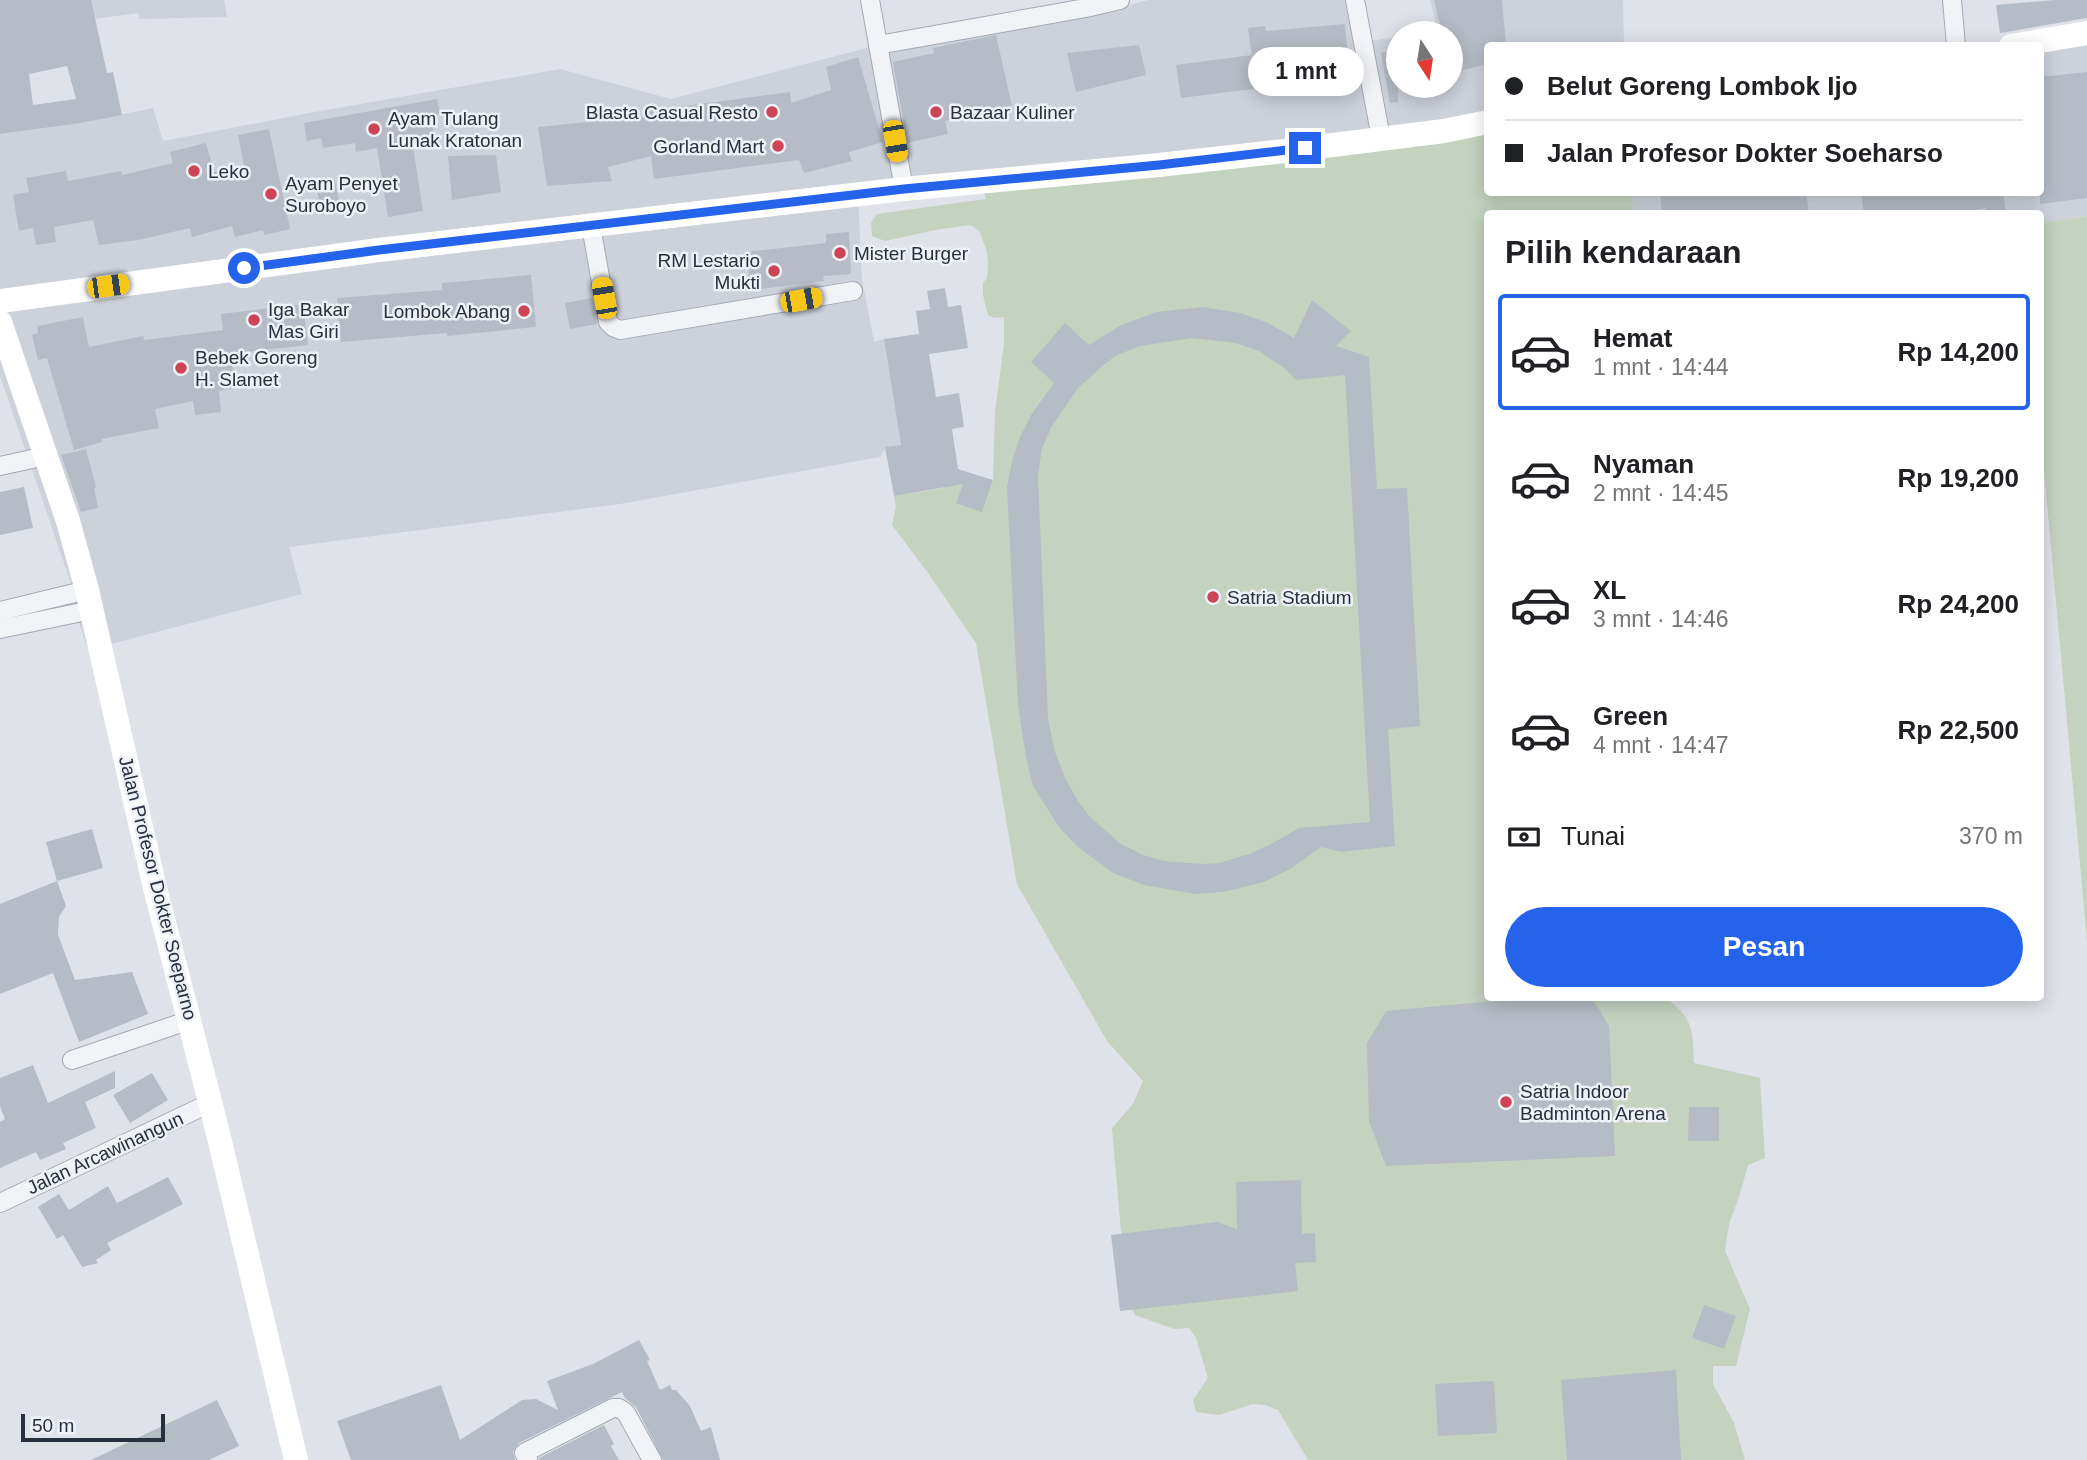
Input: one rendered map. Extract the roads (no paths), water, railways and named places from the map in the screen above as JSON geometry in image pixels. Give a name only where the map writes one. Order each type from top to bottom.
[{"type":"street","points":[[870,0],[904,189]]},
{"type":"street","points":[[878,45],[1121,0]]},
{"type":"street","points":[[1355,0],[1381,138]]},
{"type":"street","points":[[1952,0],[1956,42]]},
{"type":"street","points":[[2034,42],[2087,33]]},
{"type":"street","points":[[0,301],[379,250],[904,189],[1159,165],[1444,131],[1484,123]]},
{"type":"street","points":[[591,226],[608,322],[620,330],[853,291]]},
{"type":"street","name":"Jalan Profesor Dokter Soeparno","points":[[0,322],[68,521],[90,600],[154,884],[190,1020],[296,1460]]},
{"type":"street","points":[[0,466],[46,456]]},
{"type":"street","points":[[0,611],[90,600]]},
{"type":"street","points":[[0,629],[90,600]]},
{"type":"street","points":[[72,1060],[190,1020]]},
{"type":"street","name":"Jalan Arcawinangun","points":[[0,1203],[210,1103]]},
{"type":"street","points":[[528,1460],[524,1453],[613,1408],[619,1408],[625,1413],[652,1460]]},
{"type":"place","name":"Blasta Casual Resto","points":[[772,112]]},
{"type":"place","name":"Bazaar Kuliner","points":[[936,112]]},
{"type":"place","name":"Ayam Tulang Lunak Kratonan","points":[[374,129]]},
{"type":"place","name":"Gorland Mart","points":[[778,146]]},
{"type":"place","name":"Leko","points":[[194,171]]},
{"type":"place","name":"Ayam Penyet Suroboyo","points":[[271,194]]},
{"type":"place","name":"Mister Burger","points":[[840,253]]},
{"type":"place","name":"RM Lestario Mukti","points":[[774,271]]},
{"type":"place","name":"Lombok Abang","points":[[524,311]]},
{"type":"place","name":"Iga Bakar Mas Giri","points":[[254,320]]},
{"type":"place","name":"Bebek Goreng H. Slamet","points":[[181,368]]},
{"type":"place","name":"Satria Stadium","points":[[1213,597]]},
{"type":"place","name":"Satria Indoor Badminton Arena","points":[[1506,1102]]}]
